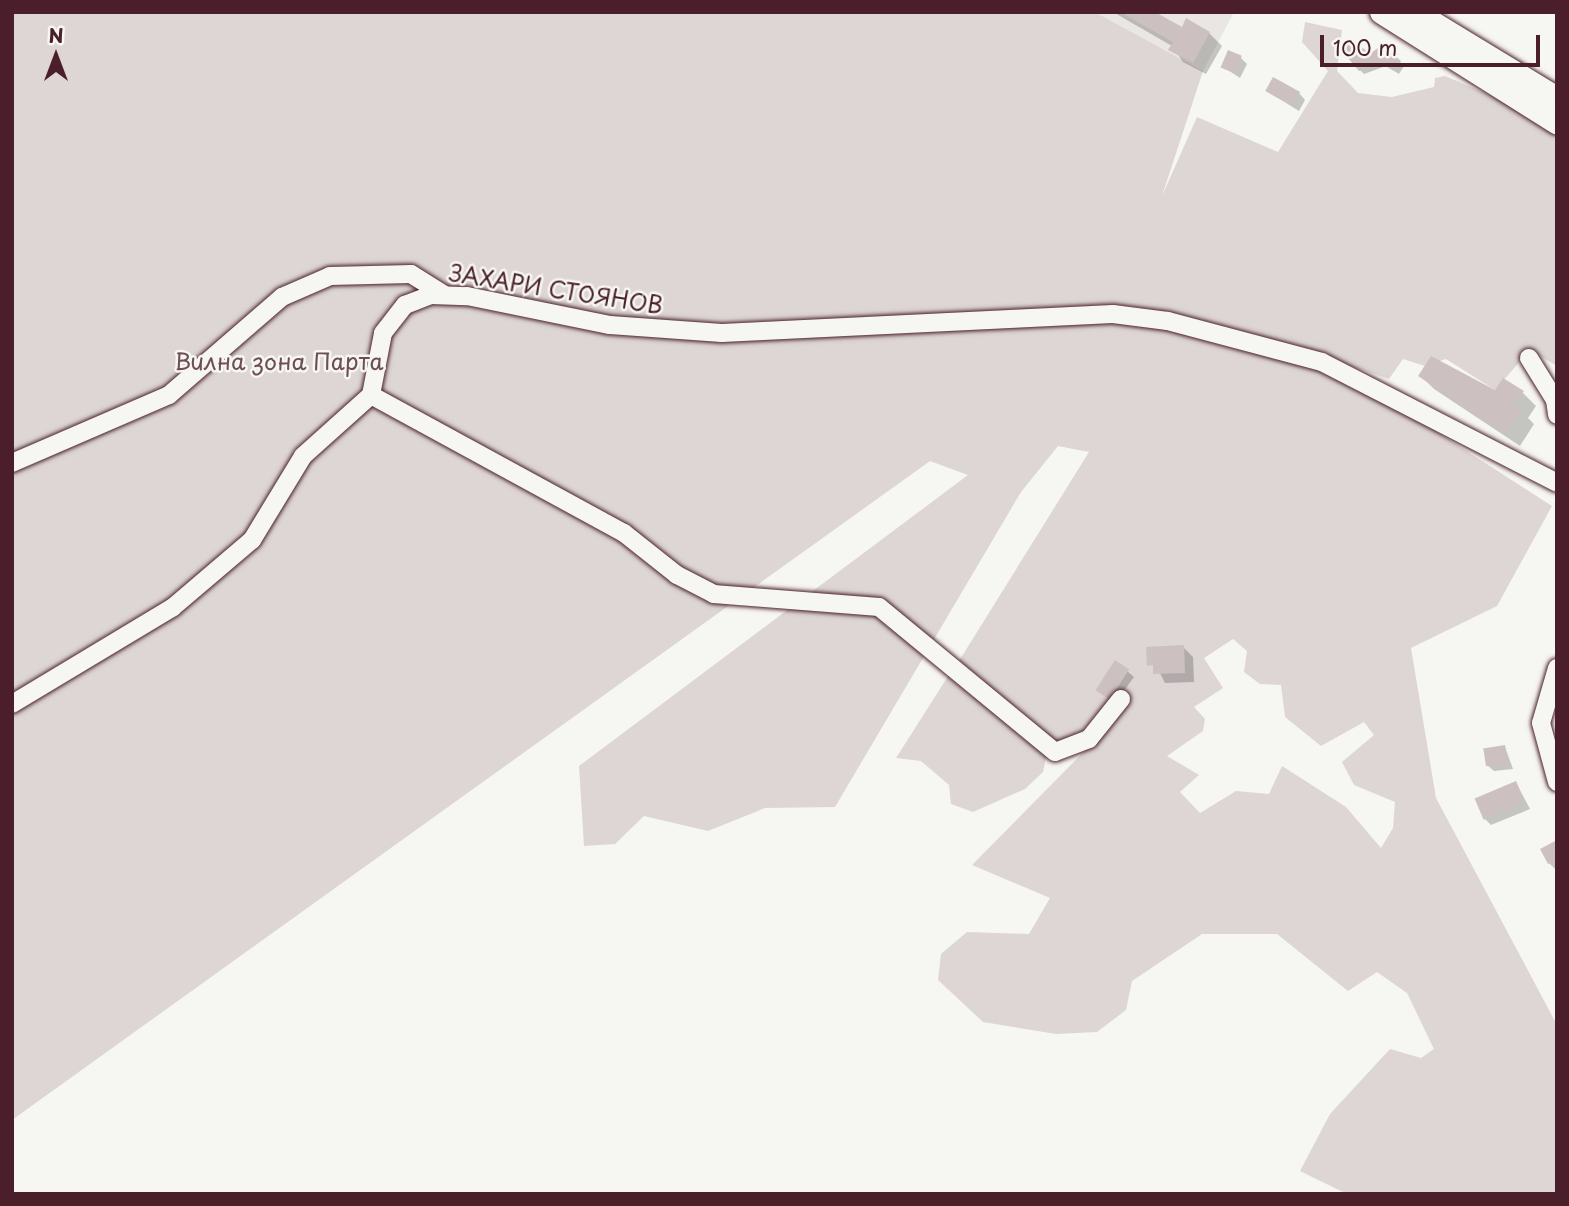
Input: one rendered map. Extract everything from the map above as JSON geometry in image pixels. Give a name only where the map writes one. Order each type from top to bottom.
[{"type":"main road","points":[[1382,12],[1557,122]]},
{"type":"main road","points":[[1414,12],[1557,99]]},
{"type":"street","points":[[12,463],[169,395],[282,298],[330,276],[411,274],[444,295]]},
{"type":"street","name":"ЗАХАРИ СТОЯНОВ","points":[[371,395],[383,333],[405,304],[444,295],[610,325],[710,332],[1114,314],[1168,321],[1322,362],[1557,483]]},
{"type":"street","points":[[1529,359],[1555,400],[1557,415]]},
{"type":"street","points":[[12,704],[172,608],[252,540],[303,456],[371,395],[624,533],[677,575],[714,594],[752,599],[819,600],[879,607],[902,621],[1055,752],[1088,739],[1121,699]]},
{"type":"street","points":[[1557,668],[1541,723],[1557,782]]},
{"type":"shaded area","points":[[1095,12],[1234,12],[1203,71]]},
{"type":"green space","name":"Вилна зона Парта","points":[[12,12],[1095,12],[1203,71],[1162,196],[1197,117],[1278,152],[1328,71],[1302,42],[1305,22],[1342,30],[1337,71],[1358,93],[1392,97],[1434,87],[1435,78],[1445,76],[1504,101],[1557,135],[1557,366],[1530,350],[1495,390],[1446,359],[1425,366],[1403,359],[1389,379],[1266,338],[1381,396],[1552,506],[1497,606],[1411,648],[1436,798],[1557,1025],[1557,1194],[1347,1194],[1300,1171],[1330,1114],[1390,1049],[1421,1058],[1434,1049],[1407,993],[1377,972],[1348,991],[1277,934],[1202,934],[1132,981],[1126,1010],[1097,1032],[1056,1034],[983,1022],[938,980],[941,954],[967,932],[1029,934],[1050,898],[972,865],[1124,711],[1111,702],[1072,741],[1054,741],[959,661],[1089,452],[1058,446],[1021,492],[835,807],[765,808],[708,831],[644,816],[615,844],[584,846],[579,766],[968,475],[930,461],[12,1120]],"holes":[[[1233,639],[1247,651],[1244,672],[1260,684],[1281,685],[1285,717],[1321,746],[1364,722],[1374,735],[1342,762],[1354,785],[1395,802],[1393,828],[1381,848],[1346,807],[1282,766],[1269,794],[1236,791],[1200,813],[1180,792],[1199,775],[1167,756],[1203,731],[1205,719],[1194,707],[1223,688],[1204,658]]]},
{"type":"green space","points":[[952,670],[1047,753],[1043,772],[1025,789],[973,812],[951,804],[949,785],[921,761],[896,758]]},
{"type":"building","points":[[1120,12],[1155,12],[1182,27],[1186,18],[1210,32],[1193,63],[1168,50],[1173,42]]},
{"type":"building","points":[[1349,40],[1371,53],[1382,45],[1401,61],[1394,71],[1381,63],[1359,71],[1342,51]]},
{"type":"building","points":[[1228,50],[1242,56],[1234,73],[1221,67]]},
{"type":"building","points":[[1273,77],[1300,92],[1292,106],[1265,91]]},
{"type":"building","points":[[1431,356],[1495,390],[1503,378],[1524,391],[1514,405],[1522,410],[1506,434],[1418,376]]},
{"type":"building","points":[[1184,645],[1185,673],[1153,674],[1153,665],[1147,666],[1146,647]]},
{"type":"building","points":[[1115,660],[1129,669],[1110,699],[1095,690]]},
{"type":"building","points":[[1505,745],[1508,763],[1486,766],[1483,748]]},
{"type":"building","points":[[1516,781],[1525,802],[1484,820],[1475,799]]},
{"type":"building","points":[[1557,840],[1557,860],[1548,864],[1540,849]]}]
